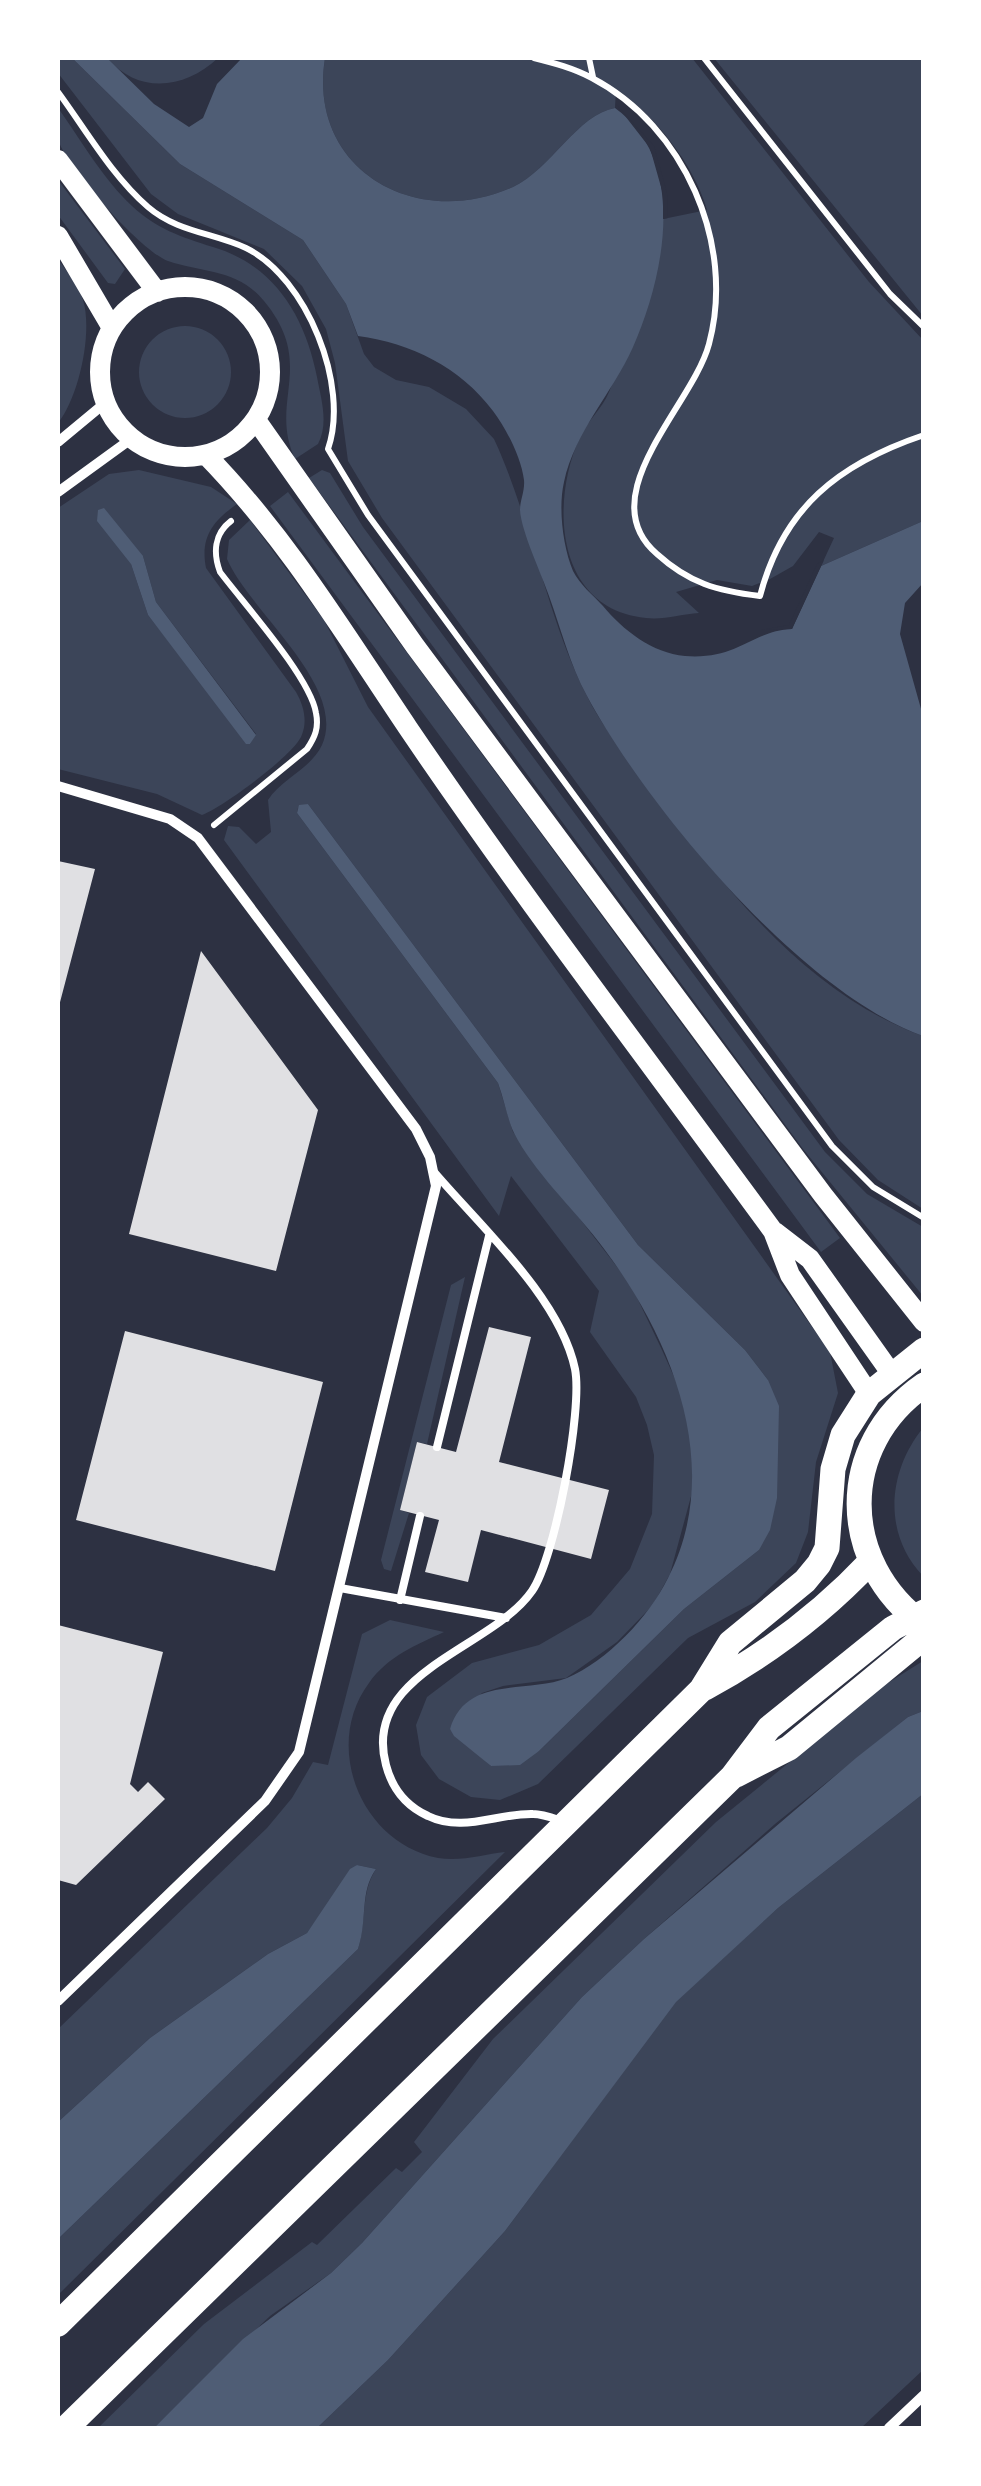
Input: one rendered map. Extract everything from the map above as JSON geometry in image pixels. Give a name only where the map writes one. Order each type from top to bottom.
[{"type":"main road","points":[[58,160],[157,292]]},
{"type":"main road","points":[[58,236],[112,328]]},
{"type":"main road","points":[[202,290],[243,309],[261,333],[270,362],[268,393],[256,420],[234,442],[206,455],[180,458],[154,452],[131,439],[105,403],[101,364],[112,328],[131,306],[157,292],[202,290]]},
{"type":"main road","points":[[256,420],[292,476],[822,1194],[924,1322]]},
{"type":"main road","points":[[206,455],[254,504],[365,658],[408,727],[773,1231],[790,1275],[869,1394]]},
{"type":"main road","points":[[66,2428],[732,1777],[789,1748],[920,1622],[883,1586],[860,1528],[862,1470],[870,1442],[914,1392],[891,1372],[810,1258],[773,1231]]},
{"type":"main road","points":[[58,2324],[701,1690],[730,1643],[806,1581],[827,1548],[832,1469],[842,1435],[869,1394],[891,1372],[924,1350]]},
{"type":"main road","points":[[701,1690],[747,1666],[848,1585],[871,1560]]},
{"type":"street","points":[[58,442],[105,403]]},
{"type":"street","points":[[58,492],[131,439]]},
{"type":"street","points":[[58,786],[170,819],[198,838],[416,1129],[435,1172],[433,1206],[304,1736],[285,1776],[265,1802],[58,2000]]},
{"type":"street","points":[[889,2428],[924,2395]]},
{"type":"lane","points":[[435,1172],[560,1326],[572,1356],[579,1404],[574,1443],[537,1583],[506,1618],[434,1663],[403,1694],[387,1722],[387,1771],[403,1798],[446,1822],[533,1814],[567,1822]]},
{"type":"lane","points":[[437,1446],[489,1236]]},
{"type":"lane","points":[[400,1600],[420,1516]]},
{"type":"lane","points":[[340,1588],[506,1618]]},
{"type":"path","points":[[534,58],[594,78],[636,111],[682,166],[704,213],[717,267],[715,311],[700,370],[653,447],[638,483],[634,520],[648,547],[710,590],[760,596],[772,553],[805,504],[844,472],[924,435]]},
{"type":"path","points":[[589,58],[594,78]]},
{"type":"path","points":[[704,58],[890,294],[924,327]]},
{"type":"path","points":[[58,92],[148,208],[185,230],[246,248],[264,258],[294,291],[317,332],[326,364],[334,426],[328,449],[292,476]]},
{"type":"path","points":[[328,449],[403,565],[832,1146],[873,1186],[924,1218]]},
{"type":"path","points":[[198,838],[307,749],[317,734],[314,702],[217,564],[217,538],[224,526],[254,504]]},
{"type":"shaded area","points":[[58,58],[72,58],[180,164],[303,240],[346,304],[364,354],[374,367],[396,380],[429,387],[466,409],[494,439],[573,666],[613,738],[700,854],[765,928],[839,991],[879,1017],[923,1036],[923,1209],[878,1180],[839,1140],[382,518],[348,461],[335,363],[326,329],[302,286],[264,249],[178,214],[151,194],[58,73]]},
{"type":"shaded area","points":[[72,58],[107,58],[154,104],[189,127],[203,118],[217,84],[242,58],[325,58],[324,97],[333,131],[351,159],[376,181],[406,195],[440,201],[476,199],[513,187],[602,112],[615,108],[638,131],[653,158],[661,188],[660,255],[654,288],[633,347],[569,463],[561,504],[569,561],[583,585],[639,639],[673,654],[703,656],[792,629],[821,566],[923,521],[923,583],[905,603],[900,634],[923,716],[923,1036],[876,1014],[828,981],[780,939],[732,892],[648,791],[614,741],[576,672],[521,519],[524,480],[517,453],[480,395],[450,370],[415,351],[358,336],[346,304],[303,240],[180,164]]},
{"type":"shaded area","points":[[107,58],[218,58],[191,76],[162,84],[133,78]]},
{"type":"shaded area","points":[[325,58],[692,58],[869,282],[923,340],[923,521],[821,566],[834,538],[819,532],[793,566],[770,579],[752,586],[717,580],[676,592],[699,613],[646,618],[616,610],[593,595],[577,574],[568,548],[564,520],[570,463],[583,431],[609,392],[634,329],[655,263],[663,219],[707,210],[693,175],[659,127],[616,89],[615,108],[589,120],[540,168],[513,187],[476,199],[440,201],[406,195],[376,181],[351,159],[333,131],[324,97]]},
{"type":"shaded area","points":[[714,58],[923,58],[923,316]]},
{"type":"shaded area","points":[[58,108],[111,184],[141,214],[170,231],[234,255],[270,280],[283,296],[312,355],[324,419],[318,444],[295,459],[286,419],[290,364],[287,345],[264,301],[232,277],[168,261],[141,242],[89,187],[63,151],[57,135]]},
{"type":"shaded area","points":[[58,180],[125,269],[115,284],[108,283],[58,215]]},
{"type":"shaded area","points":[[58,259],[81,294],[86,329],[78,381],[58,423]]},
{"type":"shaded area","points":[[185,326],[203,329],[218,339],[228,354],[228,390],[218,405],[203,415],[185,418],[167,415],[152,405],[142,390],[139,372],[142,354],[152,339],[167,329]]},
{"type":"shaded area","points":[[139,470],[211,487],[237,504],[210,531],[205,547],[206,568],[296,692],[303,708],[303,731],[295,746],[256,781],[202,815],[157,794],[58,769],[58,508],[109,474]],"holes":[[[143,556],[156,602],[256,734],[250,744],[148,615],[131,564]]]},
{"type":"shaded area","points":[[322,470],[330,473],[363,527],[825,1152],[867,1194],[923,1227],[923,1296],[803,1149],[309,478]]},
{"type":"shaded area","points":[[288,492],[840,1238],[821,1252],[270,506]]},
{"type":"shaded area","points":[[104,508],[143,556],[156,602],[256,735],[250,744],[246,744],[148,615],[131,564],[97,521],[98,510]]},
{"type":"shaded area","points":[[250,520],[324,620],[368,707],[830,1352],[838,1393],[816,1462],[808,1532],[796,1563],[755,1602],[688,1638],[538,1784],[500,1800],[471,1797],[439,1779],[421,1755],[416,1725],[427,1697],[472,1663],[539,1645],[591,1615],[630,1569],[652,1514],[654,1455],[636,1397],[590,1332],[599,1291],[511,1176],[499,1216],[224,840],[228,826],[239,827],[256,844],[271,832],[268,800],[317,754],[326,722],[321,698],[309,674],[238,580],[227,559],[229,540]],"holes":[[[308,804],[638,1245],[745,1350],[768,1380],[759,1550],[684,1609],[539,1751],[491,1766],[450,1729],[482,1693],[503,1686],[566,1678],[617,1642],[653,1605],[670,1574],[693,1489],[692,1443],[680,1390],[631,1285],[513,1132],[498,1083],[297,813],[298,808]]]},
{"type":"shaded area","points":[[308,804],[638,1245],[745,1350],[768,1380],[779,1406],[777,1498],[770,1530],[759,1550],[684,1609],[520,1765],[491,1766],[450,1729],[469,1700],[484,1693],[551,1683],[597,1661],[650,1608],[668,1578],[685,1535],[692,1491],[690,1446],[682,1402],[667,1358],[624,1277],[522,1147],[498,1083],[297,813],[299,805]]},
{"type":"shaded area","points":[[465,1277],[427,1444],[417,1442],[400,1510],[409,1513],[391,1571],[384,1569],[381,1560],[451,1285]]},
{"type":"shaded area","points":[[923,1428],[923,1576],[901,1541],[894,1502],[902,1463]]},
{"type":"shaded area","points":[[390,1620],[444,1632],[394,1658],[369,1683],[355,1708],[349,1735],[350,1762],[357,1788],[370,1813],[388,1833],[411,1849],[447,1859],[505,1852],[58,2295],[58,2239],[358,1949],[368,1888],[376,1869],[357,1865],[307,1933],[268,1954],[150,2038],[58,2122],[58,2029],[267,1828],[292,1798],[313,1762],[328,1765],[362,1634]]},
{"type":"shaded area","points":[[923,1661],[923,1711],[908,1717],[775,1824],[582,1997],[331,2273],[270,2316],[154,2428],[98,2428],[204,2324],[312,2242],[317,2245],[396,2168],[402,2172],[422,2152],[414,2142],[493,2039],[716,1822],[883,1686]]},
{"type":"shaded area","points":[[923,1711],[923,1794],[778,1908],[676,2002],[505,2231],[388,2360],[317,2428],[154,2428],[243,2339],[331,2273],[362,2243],[582,1997],[644,1939],[856,1758],[908,1717]]},
{"type":"shaded area","points":[[923,1794],[923,2370],[861,2428],[317,2428],[388,2360],[505,2231],[675,2002],[778,1908]]},
{"type":"shaded area","points":[[357,1865],[376,1869],[367,1888],[358,1949],[58,2239],[58,2122],[150,2038],[268,1954],[307,1933],[350,1869]]},
{"type":"pier","points":[[615,103],[654,146],[667,193],[668,218],[663,219],[663,194],[650,148]]},
{"type":"pier","points":[[824,560],[792,629],[761,630],[789,625],[817,564]]},
{"type":"building","points":[[58,861],[95,869],[59,1006],[58,1006]]},
{"type":"building","points":[[201,951],[318,1110],[276,1271],[129,1234]]},
{"type":"building","points":[[489,1327],[531,1337],[499,1462],[609,1490],[591,1559],[481,1530],[468,1582],[425,1572],[439,1520],[400,1510],[417,1442],[456,1452]]},
{"type":"building","points":[[125,1331],[323,1382],[275,1571],[76,1520]]},
{"type":"building","points":[[58,1625],[163,1652],[130,1784],[138,1792],[148,1782],[165,1799],[76,1885],[58,1880]]}]
